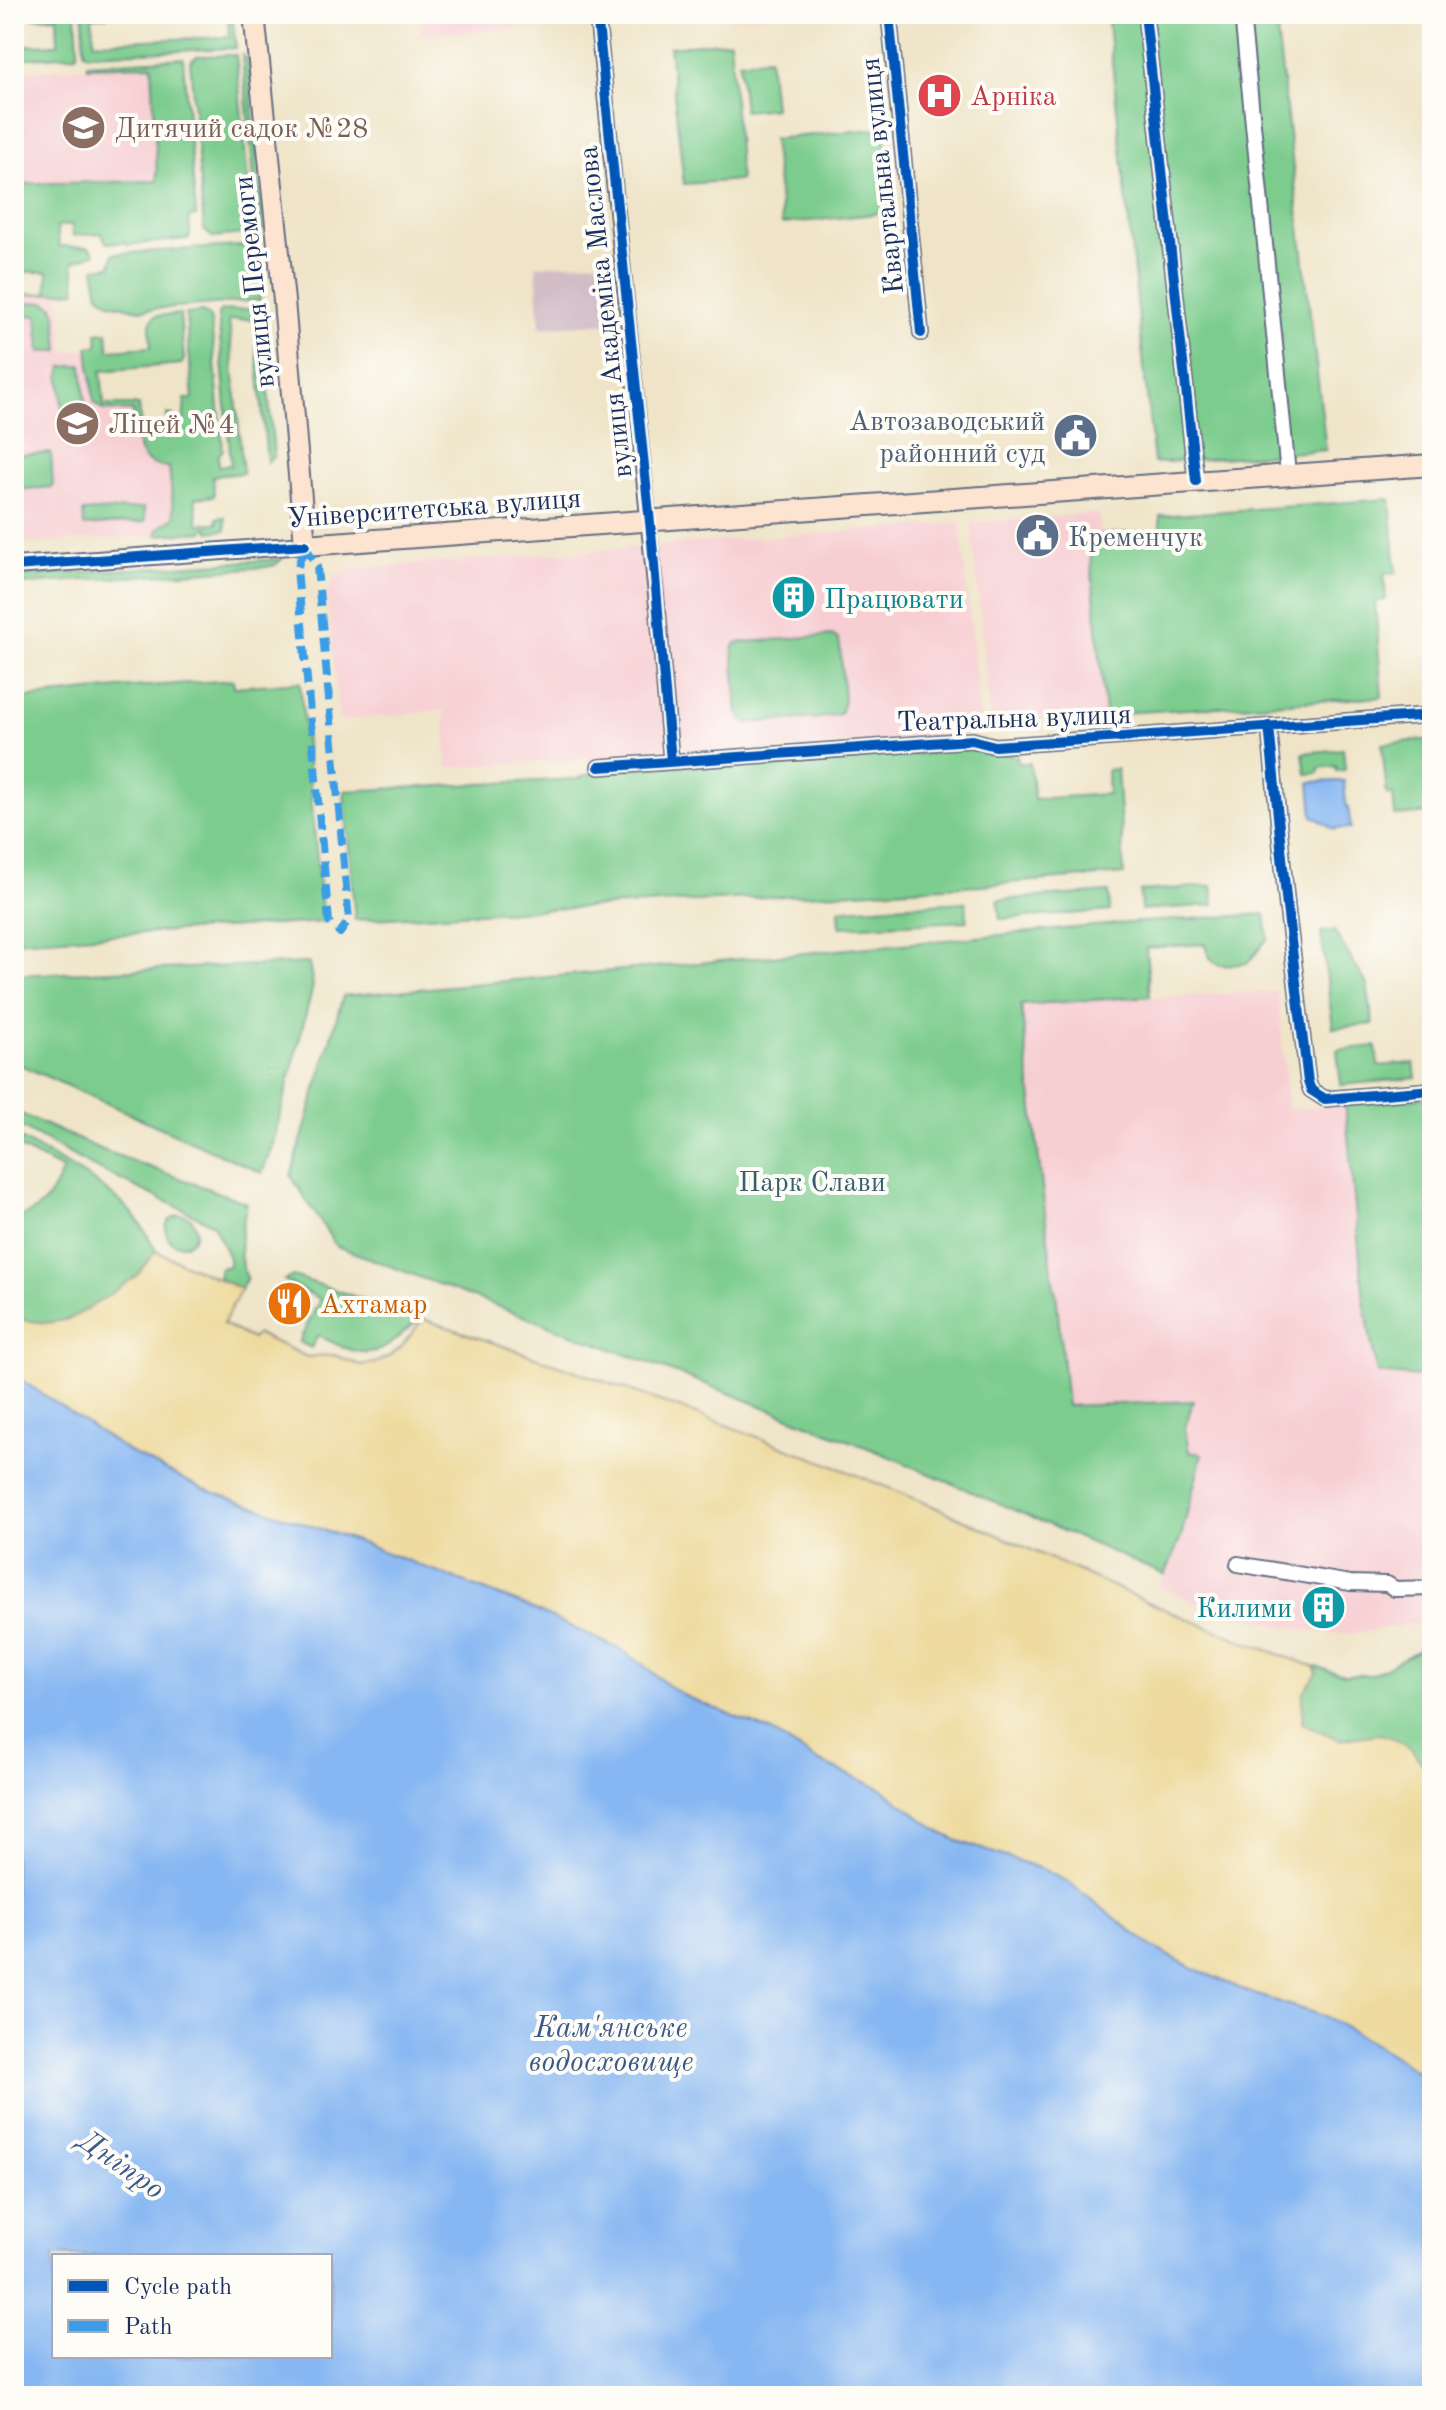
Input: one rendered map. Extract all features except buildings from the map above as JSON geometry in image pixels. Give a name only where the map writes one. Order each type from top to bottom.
[{"type":"main road","name":"вулиця Перемоги","points":[[254,14],[305,545]]},
{"type":"main road","name":"Університетська вулиця","points":[[305,545],[1432,465]]},
{"type":"street","name":"вулиця Академіка Маслова","points":[[597,14],[650,520],[671,761]]},
{"type":"street","name":"Квартальна вулиця","points":[[889,14],[921,333]]},
{"type":"street","points":[[1145,14],[1196,481]]},
{"type":"street","points":[[1242,14],[1288,474]]},
{"type":"street","name":"Університетська вулиця","points":[[14,566],[305,545]]},
{"type":"street","name":"Театральна вулиця","points":[[599,767],[972,740],[995,746],[1432,715]]},
{"type":"street","points":[[1269,726],[1308,1082],[1318,1096],[1325,1099],[1432,1090]]},
{"type":"street","points":[[1238,1564],[1350,1583],[1387,1584],[1395,1589],[1432,1588]]},
{"type":"shaded area","points":[[418,14],[579,14],[580,24],[421,35]]},
{"type":"shaded area","points":[[608,14],[831,14],[609,22]]},
{"type":"shaded area","name":"Дитячий садок №28","points":[[152,64],[157,182],[14,184],[14,71]]},
{"type":"shaded area","points":[[605,261],[610,323],[540,328],[536,266]]},
{"type":"shaded area","name":"Ліцей №4","points":[[60,293],[64,352],[103,348],[110,370],[101,371],[104,405],[139,405],[141,432],[178,431],[188,534],[14,544],[14,294]]},
{"type":"shaded area","points":[[1099,513],[1100,535],[1090,551],[1105,714],[991,724],[971,523]]},
{"type":"shaded area","points":[[960,523],[980,714],[979,727],[959,729],[959,736],[613,762],[586,759],[447,768],[444,710],[339,721],[327,594],[334,577],[349,569]]},
{"type":"shaded area","points":[[1278,991],[1288,1110],[1345,1105],[1364,1300],[1376,1373],[1432,1378],[1432,1621],[1348,1634],[1309,1631],[1217,1611],[1160,1586],[1181,1537],[1202,1454],[1189,1452],[1185,1428],[1193,1401],[1067,1407],[1061,1326],[1054,1290],[1021,1004]]},
{"type":"green space","points":[[34,14],[76,14],[76,55],[14,59],[14,46],[58,44],[57,17],[34,18]]},
{"type":"green space","points":[[83,14],[107,14],[107,17],[92,17],[94,42],[229,37],[228,14],[232,14],[236,48],[87,54],[84,52]]},
{"type":"green space","points":[[1107,14],[1275,14],[1326,450],[1154,463]]},
{"type":"green space","points":[[730,41],[740,180],[684,184],[669,47]]},
{"type":"green space","points":[[236,55],[253,233],[212,237],[204,230],[190,61],[197,56]]},
{"type":"green space","points":[[242,55],[248,59],[264,229],[259,232]]},
{"type":"green space","points":[[183,58],[196,216],[189,217],[188,239],[127,245],[126,242],[107,243],[101,233],[73,236],[72,225],[57,226],[59,246],[89,247],[94,254],[73,262],[76,291],[47,293],[48,272],[14,272],[14,184],[157,181],[152,65],[87,67],[87,64]]},
{"type":"green space","points":[[769,58],[774,108],[744,111],[739,62]]},
{"type":"green space","points":[[884,128],[892,212],[782,224],[773,139]]},
{"type":"green space","points":[[254,245],[260,300],[140,310],[110,303],[99,294],[94,268],[111,266],[113,254]]},
{"type":"green space","points":[[44,302],[53,306],[56,315],[59,351],[40,352],[37,315],[14,317],[14,304]]},
{"type":"green space","points":[[261,308],[274,456],[267,462],[254,319],[229,320],[243,473],[213,476],[214,496],[195,498],[198,524],[217,523],[217,518],[225,517],[226,530],[209,532],[208,528],[203,532],[157,535],[158,529],[174,517],[169,467],[157,466],[143,457],[137,441],[133,411],[103,410],[94,403],[88,347],[98,346],[97,333],[107,332],[109,350],[151,347],[150,323],[155,316],[180,314],[184,360],[181,364],[101,371],[104,405],[139,405],[141,432],[167,432],[167,414],[173,415],[173,425],[183,425],[185,399],[193,399],[186,314],[202,312],[208,315],[223,450],[218,456],[219,466],[231,465],[218,314],[221,311]]},
{"type":"green space","points":[[82,365],[87,424],[63,426],[62,367]]},
{"type":"green space","points":[[51,453],[53,487],[14,490],[14,455]]},
{"type":"green space","points":[[1390,499],[1396,573],[1384,574],[1386,600],[1375,602],[1382,697],[1105,714],[1090,551],[1100,535],[1160,530],[1160,516]]},
{"type":"green space","points":[[144,508],[145,522],[84,526],[83,512]]},
{"type":"green space","points":[[282,559],[266,567],[14,585],[14,577]]},
{"type":"green space","points":[[832,635],[840,645],[844,701],[840,714],[746,723],[738,713],[733,649],[736,643]]},
{"type":"green space","points":[[233,680],[234,687],[300,682],[323,922],[14,941],[14,699]]},
{"type":"green space","points":[[1432,739],[1432,813],[1395,816],[1393,793],[1387,795],[1382,744]]},
{"type":"green space","points":[[972,746],[1017,756],[1018,763],[1030,763],[1034,799],[1108,794],[1107,770],[1117,769],[1124,874],[981,885],[355,920],[344,791],[577,779],[596,771],[889,751],[891,755],[936,753],[936,747]]},
{"type":"green space","points":[[1343,749],[1345,770],[1337,771],[1336,766],[1319,768],[1319,773],[1306,774],[1303,753]]},
{"type":"green space","points":[[1212,886],[1214,905],[1141,910],[1140,891]]},
{"type":"green space","points":[[1109,892],[1110,911],[1000,919],[998,900]]},
{"type":"green space","points":[[966,902],[967,921],[840,927],[839,909]]},
{"type":"green space","name":"Парк Слави","points":[[1265,914],[1268,938],[1248,963],[1219,965],[1211,959],[1205,944],[1146,948],[1150,996],[1021,1005],[1067,1406],[1193,1401],[1185,1428],[1189,1452],[1202,1454],[1181,1537],[1165,1575],[886,1455],[336,1246],[291,1176],[343,996],[1128,923]]},
{"type":"green space","points":[[1334,931],[1367,984],[1373,1024],[1333,1028],[1321,932]]},
{"type":"green space","points":[[309,963],[313,986],[272,1147],[262,1173],[14,1062],[14,975]]},
{"type":"green space","points":[[1376,1046],[1378,1066],[1414,1063],[1416,1078],[1341,1085],[1337,1050]]},
{"type":"green space","points":[[1432,1097],[1432,1378],[1377,1373],[1364,1300],[1345,1105]]},
{"type":"green space","points":[[14,1111],[100,1149],[247,1203],[240,1252],[247,1277],[241,1289],[218,1278],[220,1268],[229,1266],[229,1258],[213,1224],[88,1164],[14,1123]]},
{"type":"green space","points":[[14,1135],[116,1198],[136,1219],[156,1251],[136,1276],[70,1319],[47,1323],[14,1319],[14,1218],[39,1207],[63,1170],[14,1145]]},
{"type":"green space","points":[[181,1215],[187,1216],[195,1224],[195,1236],[187,1244],[181,1245],[175,1244],[167,1236],[166,1230],[167,1224],[175,1216]]},
{"type":"green space","points":[[293,1276],[423,1319],[385,1348],[375,1351],[356,1351],[318,1335],[311,1348],[299,1342],[320,1299],[284,1280]]},
{"type":"green space","points":[[1432,1643],[1432,1766],[1423,1765],[1411,1749],[1352,1737],[1340,1740],[1302,1723],[1303,1693],[1317,1673],[1313,1666],[1344,1675],[1372,1675]]},
{"type":"sand","points":[[156,1251],[241,1289],[223,1324],[252,1339],[257,1334],[307,1357],[334,1355],[360,1365],[390,1356],[423,1319],[799,1453],[923,1502],[1214,1630],[1313,1666],[1317,1673],[1303,1693],[1302,1723],[1340,1740],[1378,1734],[1391,1737],[1411,1749],[1423,1765],[1432,1766],[1432,2081],[1326,2017],[1251,1993],[1152,1947],[1070,1883],[1042,1869],[940,1832],[882,1789],[820,1762],[770,1731],[687,1697],[621,1650],[526,1606],[356,1541],[201,1488],[129,1452],[14,1375],[14,1319],[47,1323],[70,1319],[136,1276]]},
{"type":"water","points":[[1344,781],[1351,828],[1334,829],[1313,816],[1310,782]]},
{"type":"water","name":"Кам'янське водосховище","points":[[14,1375],[129,1452],[201,1488],[356,1541],[526,1606],[621,1650],[687,1697],[770,1731],[820,1762],[882,1789],[940,1832],[1042,1869],[1070,1883],[1152,1947],[1251,1993],[1326,2017],[1432,2081],[1432,2396],[14,2396]]},
{"type":"marked path","points":[[305,545],[317,567],[349,920],[340,933],[329,922],[297,569],[305,545]]},
{"type":"cycle path","points":[[597,14],[652,542],[671,761]]},
{"type":"cycle path","points":[[889,14],[921,333]]},
{"type":"cycle path","points":[[1145,14],[1196,481]]},
{"type":"cycle path","points":[[14,566],[305,545]]},
{"type":"cycle path","points":[[599,767],[972,740],[995,746],[1432,715]]},
{"type":"cycle path","points":[[1269,726],[1287,907],[1311,1090],[1325,1099],[1432,1090]]},
{"type":"place","name":"Арніка","points":[[939,95]]},
{"type":"place","name":"Дитячий садок №28","points":[[84,127]]},
{"type":"place","name":"Ліцей №4","points":[[77,423]]},
{"type":"place","name":"Автозаводський районний суд","points":[[1076,436]]},
{"type":"place","name":"Кременчук","points":[[1037,536]]},
{"type":"place","name":"Працювати","points":[[793,598]]},
{"type":"place","name":"Ахтамар","points":[[289,1303]]},
{"type":"place","name":"Килими","points":[[1323,1607]]},
{"type":"water label","name":"Дніпро","points":[[122,2164]]}]
